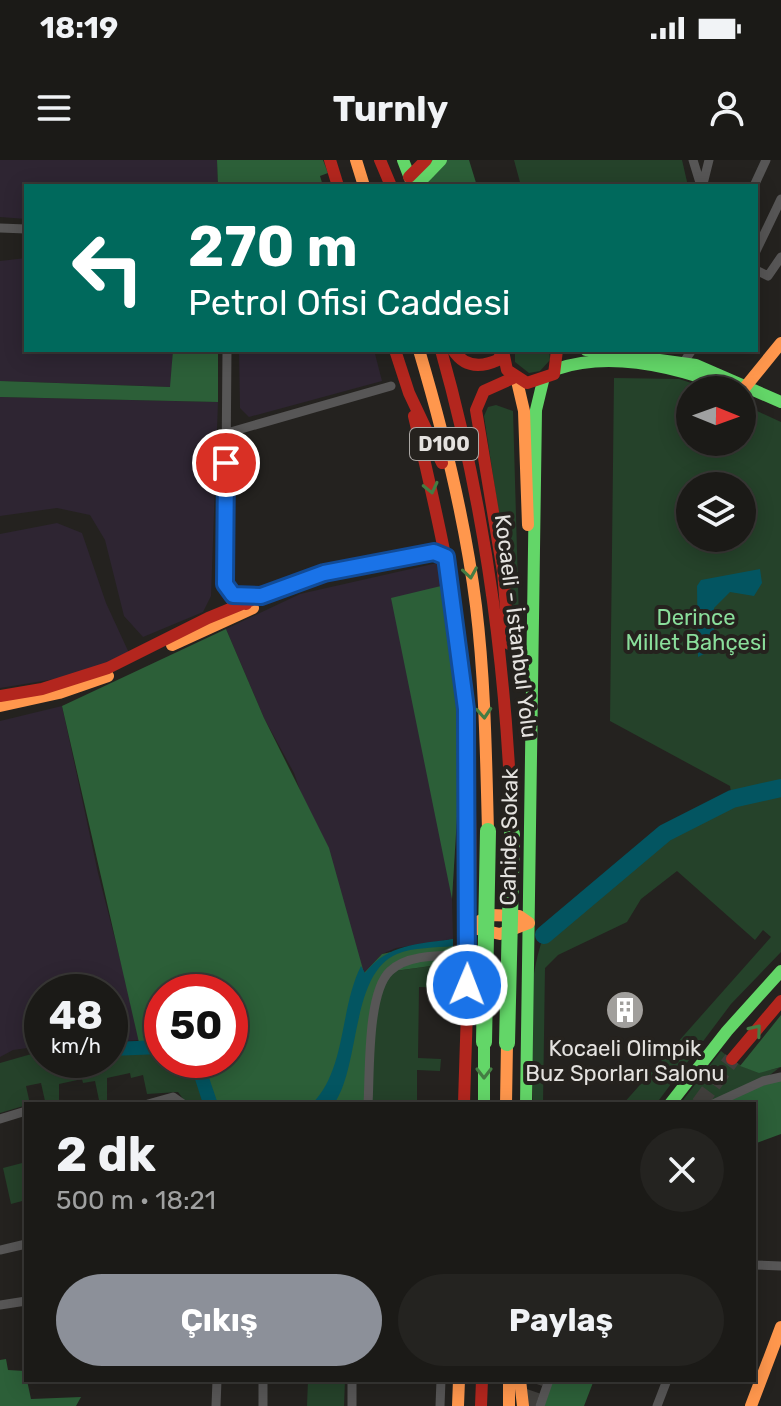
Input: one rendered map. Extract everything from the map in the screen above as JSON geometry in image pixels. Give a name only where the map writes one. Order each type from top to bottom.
[{"type":"main road","points":[[330,160],[337,184]]},
{"type":"main road","points":[[379,160],[388,184]]},
{"type":"main road","points":[[409,172],[426,160]]},
{"type":"main road","points":[[409,172],[441,160]]},
{"type":"main road","points":[[356,163],[361,184]]},
{"type":"main road","points":[[753,376],[781,343]]},
{"type":"main road","name":"D100","points":[[420,352],[454,486],[476,608],[485,721],[488,831],[484,1102]]},
{"type":"main road","name":"Kocaeli - İstanbul Yolu","points":[[442,352],[455,395],[484,532],[510,722],[512,834],[506,1102]]},
{"type":"main road","points":[[455,352],[463,362],[481,366],[498,360],[502,352]]},
{"type":"main road","name":"Cahide Sokak","points":[[503,352],[506,370],[515,379],[524,411],[530,577],[523,1102]]},
{"type":"main road","points":[[557,352],[557,369]]},
{"type":"main road","points":[[604,352],[685,361],[721,376]]},
{"type":"main road","points":[[398,358],[391,386],[409,393],[454,486]]},
{"type":"main road","points":[[398,358],[440,528],[441,557],[466,709],[473,931],[464,1102]]},
{"type":"main road","points":[[510,722],[509,621],[476,410],[484,391],[515,379],[529,384],[543,381],[557,369],[574,362],[685,361]]},
{"type":"main road","name":"Cahide Sokak","points":[[523,924],[536,410],[543,381]]},
{"type":"main road","points":[[756,394],[781,402]]},
{"type":"main road","points":[[756,398],[781,411]]},
{"type":"main road","points":[[0,696],[42,689],[108,668],[262,600],[325,581],[441,557]]},
{"type":"main road","points":[[225,584],[233,595],[262,600]]},
{"type":"main road","points":[[225,584],[232,600],[242,604]]},
{"type":"main road","points":[[214,619],[225,584]]},
{"type":"main road","points":[[0,706],[41,698],[99,680],[242,604],[262,600]]},
{"type":"main road","points":[[473,931],[523,924]]},
{"type":"main road","points":[[672,1102],[727,1031],[781,971]]},
{"type":"main road","points":[[732,1059],[781,1001]]},
{"type":"main road","points":[[751,1406],[781,1327]]},
{"type":"main road","points":[[458,1406],[459,1382]]},
{"type":"main road","points":[[481,1406],[482,1382]]},
{"type":"main road","points":[[500,1382],[500,1406]]},
{"type":"main road","points":[[509,1382],[509,1406]]},
{"type":"main road","points":[[520,1382],[526,1406]]},
{"type":"main road","points":[[526,1382],[526,1406]]},
{"type":"street","points":[[693,160],[701,184]]},
{"type":"street","points":[[703,184],[709,160]]},
{"type":"street","points":[[755,184],[766,160]]},
{"type":"street","points":[[758,248],[778,213],[781,199]]},
{"type":"street","points":[[0,228],[24,229]]},
{"type":"street","points":[[758,271],[768,276],[781,257]]},
{"type":"street","points":[[225,584],[227,352]]},
{"type":"street","points":[[227,433],[391,386]]},
{"type":"street","points":[[368,1102],[374,1014],[388,972],[403,962],[473,931]]},
{"type":"street","points":[[717,1102],[781,1070]]},
{"type":"street","points":[[763,1081],[781,1077]]},
{"type":"street","points":[[155,1102],[173,1097],[180,1102]]},
{"type":"street","points":[[0,1119],[24,1112]]},
{"type":"street","points":[[0,1250],[24,1244]]},
{"type":"street","points":[[756,1265],[781,1266]]},
{"type":"street","points":[[0,1305],[24,1301]]},
{"type":"street","points":[[216,1406],[217,1382]]},
{"type":"street","points":[[263,1382],[263,1406]]},
{"type":"street","points":[[352,1382],[352,1406]]},
{"type":"street","points":[[440,1406],[441,1382]]},
{"type":"street","points":[[540,1406],[548,1382]]},
{"type":"street","points":[[657,1406],[666,1382]]},
{"type":"shaded area","points":[[0,160],[217,160],[218,184],[24,184],[24,219],[0,217]]},
{"type":"shaded area","points":[[24,258],[24,352],[173,352],[171,387],[0,381],[0,261]]},
{"type":"shaded area","points":[[239,352],[375,352],[382,381],[249,417],[240,408]]},
{"type":"shaded area","points":[[0,397],[218,402],[211,596],[203,612],[143,637],[124,616],[105,540],[90,515],[57,508],[0,516]]},
{"type":"shaded area","points":[[57,523],[82,533],[106,603],[129,653],[112,662],[61,678],[0,688],[0,534]]},
{"type":"shaded area","points":[[437,563],[455,678],[459,784],[452,899],[453,939],[396,948],[382,954],[364,973],[294,773],[264,718],[226,629],[300,594]]},
{"type":"shaded area","points":[[62,706],[98,873],[124,974],[24,974],[24,1048],[0,1057],[0,721]]},
{"type":"shaded area","points":[[128,990],[141,1040],[128,1041]]},
{"type":"green space","points":[[217,160],[323,160],[328,173],[320,176],[322,184],[218,184]]},
{"type":"green space","points":[[446,160],[469,160],[476,184],[427,184]]},
{"type":"green space","points":[[514,160],[682,160],[688,184],[520,184]]},
{"type":"green space","points":[[173,352],[218,352],[218,402],[0,397],[0,381],[170,387]]},
{"type":"green space","points":[[515,352],[549,352],[550,360],[540,371],[529,373],[515,362]]},
{"type":"green space","name":"Derince Millet Bahçesi","points":[[614,378],[676,379],[676,456],[756,456],[756,410],[781,422],[781,952],[731,1004],[658,1102],[625,1102],[771,937],[763,930],[755,940],[677,871],[641,899],[627,922],[558,955],[545,968],[543,1102],[533,1102],[531,997],[544,935],[667,833],[732,799],[730,786],[610,721]]},
{"type":"green space","points":[[496,405],[513,411],[520,655],[484,416],[488,407]]},
{"type":"green space","points":[[441,586],[455,678],[459,784],[452,899],[391,598]]},
{"type":"green space","points":[[226,629],[264,718],[329,848],[364,973],[382,954],[453,939],[453,963],[387,972],[375,1005],[368,1102],[208,1102],[198,1078],[248,1078],[248,974],[144,974],[144,1047],[140,1047],[128,995],[128,974],[123,974],[62,706]]},
{"type":"green space","points":[[453,963],[452,988],[419,987],[418,1058],[441,1059],[440,1071],[417,1070],[417,1102],[368,1102],[374,1014],[388,972]]},
{"type":"green space","points":[[781,1015],[781,1067],[759,1073],[740,1066]]},
{"type":"green space","points":[[144,1047],[144,1078],[198,1078],[208,1102],[186,1102],[178,1092],[147,1094],[143,1075],[131,1078],[128,1048]]},
{"type":"green space","points":[[721,1051],[735,1062],[754,1070],[779,1068],[756,1084],[732,1095],[708,1102],[682,1102]]},
{"type":"green space","points":[[24,1056],[24,1078],[107,1078],[107,1100],[99,1100],[95,1081],[83,1083],[82,1079],[59,1084],[59,1102],[45,1101],[41,1083],[26,1086],[30,1102],[0,1113],[0,1063]]},
{"type":"green space","points":[[781,1077],[781,1134],[756,1143],[756,1102],[718,1102]]},
{"type":"green space","points":[[24,1163],[24,1201],[11,1204],[3,1168]]},
{"type":"green space","points":[[6,1359],[8,1370],[24,1371],[24,1382],[27,1382],[31,1399],[81,1397],[76,1406],[0,1406],[0,1360]]},
{"type":"green space","points":[[308,1382],[345,1382],[344,1406],[307,1406]]},
{"type":"green space","points":[[548,1382],[593,1382],[584,1406],[540,1406]]},
{"type":"water","points":[[760,569],[762,583],[754,596],[730,592],[714,608],[714,649],[698,657],[697,586],[701,580]]},
{"type":"water","points":[[453,939],[453,946],[403,952],[382,965],[371,980],[364,1000],[343,1087],[335,1102],[314,1102],[323,1090],[337,1056],[349,1001],[361,966],[365,973],[383,956],[416,944]]},
{"type":"water","points":[[128,1041],[144,1041],[144,1055],[128,1055]]},
{"type":"water","points":[[195,1078],[209,1078],[217,1102],[202,1102]]},
{"type":"waterway","points":[[544,935],[665,833],[732,799],[781,788]]},
{"type":"tunnel","points":[[700,1102],[732,1059]]},
{"type":"tunnel","points":[[527,1406],[535,1382]]},
{"type":"traffic: fast","points":[[403,160],[412,184]]},
{"type":"traffic: fast","points":[[418,184],[441,160]]},
{"type":"traffic: fast","points":[[601,352],[696,365],[781,402]]},
{"type":"traffic: fast","points":[[557,369],[601,361],[624,362],[648,364],[697,376]]},
{"type":"traffic: fast","points":[[526,1102],[536,410],[543,381]]},
{"type":"traffic: fast","points":[[484,1042],[488,831]]},
{"type":"traffic: fast","points":[[507,1043],[512,834]]},
{"type":"traffic: fast","points":[[672,1102],[727,1031],[781,971]]},
{"type":"traffic: fast","points":[[484,1042],[484,1102]]},
{"type":"traffic: slow","points":[[356,160],[363,184]]},
{"type":"traffic: slow","points":[[754,376],[781,343]]},
{"type":"traffic: slow","points":[[420,352],[453,477],[471,573],[483,690],[488,831]]},
{"type":"traffic: slow","points":[[517,381],[524,411],[528,525]]},
{"type":"traffic: slow","points":[[172,645],[253,608]]},
{"type":"traffic: slow","points":[[0,706],[59,693],[108,676]]},
{"type":"traffic: slow","points":[[491,915],[519,916],[529,923],[500,934],[468,927],[491,915]]},
{"type":"traffic: slow","points":[[506,1102],[507,1043]]},
{"type":"traffic: slow","points":[[751,1406],[781,1327]]},
{"type":"traffic: slow","points":[[458,1406],[459,1382]]},
{"type":"traffic: slow","points":[[509,1382],[509,1406]]},
{"type":"traffic: slow","points":[[520,1382],[523,1406]]},
{"type":"traffic: jam","points":[[330,160],[337,184]]},
{"type":"traffic: jam","points":[[380,160],[390,184]]},
{"type":"traffic: jam","points":[[409,177],[426,160]]},
{"type":"traffic: jam","points":[[396,352],[409,393],[442,463]]},
{"type":"traffic: jam","points":[[442,352],[470,470],[492,590],[505,711],[512,834]]},
{"type":"traffic: jam","points":[[454,352],[467,363],[479,365],[498,360],[502,352]]},
{"type":"traffic: jam","points":[[503,352],[507,370],[527,383],[554,374],[557,352]]},
{"type":"traffic: jam","points":[[509,644],[503,572],[476,410],[484,391],[513,378]]},
{"type":"traffic: jam","points":[[414,416],[450,583],[468,737],[469,947],[464,1102]]},
{"type":"traffic: jam","points":[[0,696],[42,689],[108,668],[208,618],[293,583],[434,552],[446,559]]},
{"type":"traffic: jam","points":[[225,584],[232,600],[246,604]]},
{"type":"traffic: jam","points":[[732,1059],[781,1001]]},
{"type":"traffic: jam","points":[[481,1406],[482,1382]]},
{"type":"place","name":"Kocaeli Olimpik Buz Sporları Salonu","points":[[625,1010]]},
{"type":"route","points":[[226,463],[225,584],[233,595],[261,596],[324,573],[434,552],[446,557],[462,660],[468,744],[467,985]]}]
